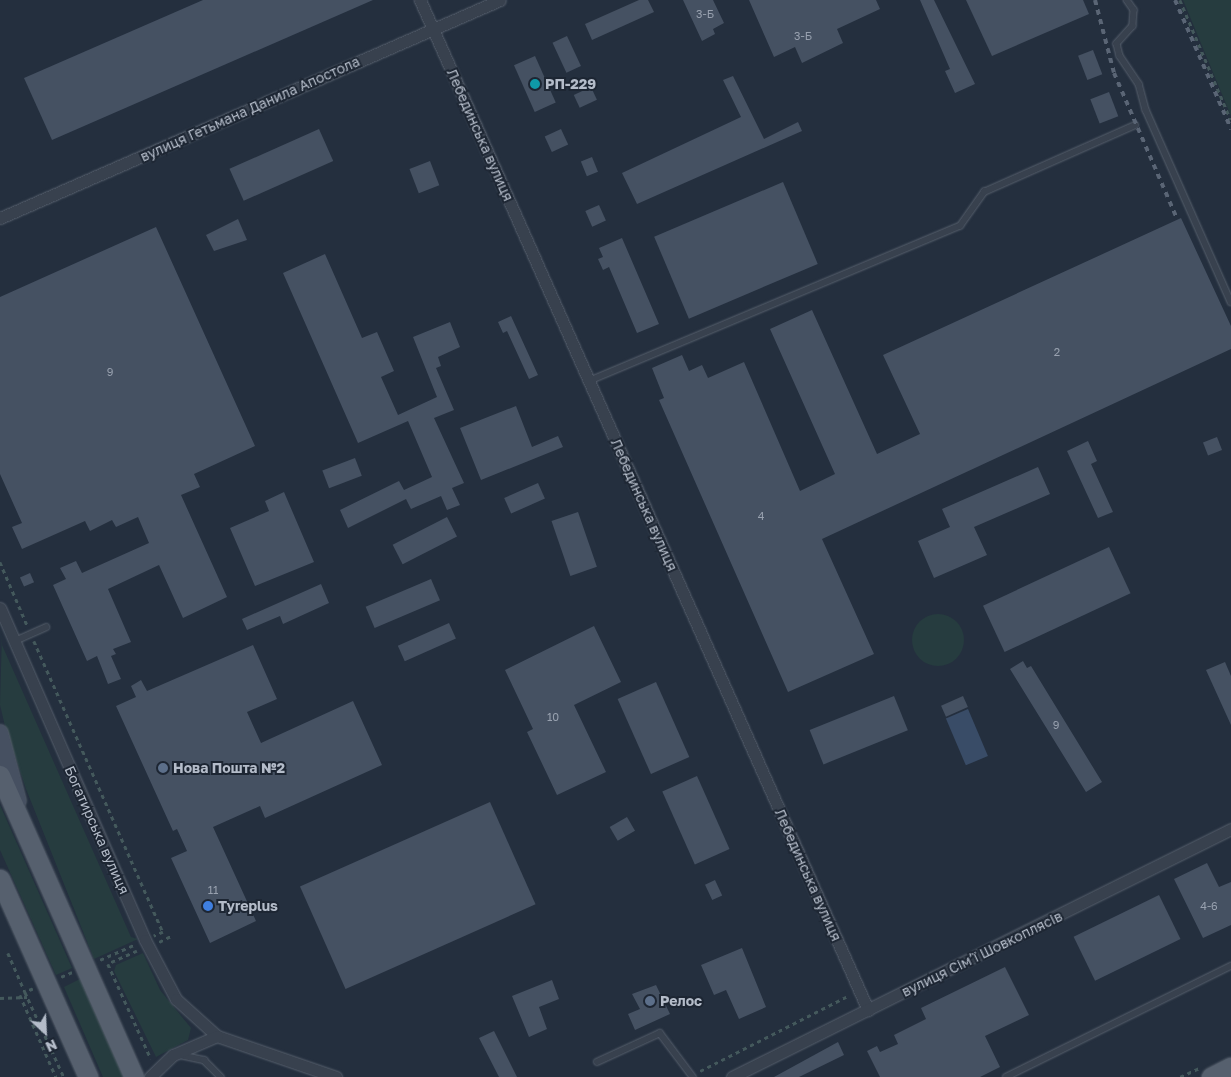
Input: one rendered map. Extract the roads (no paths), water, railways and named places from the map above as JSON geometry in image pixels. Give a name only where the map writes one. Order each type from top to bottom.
[{"type":"main road","points":[[0,733],[27,837]]},
{"type":"main road","points":[[0,775],[134,1077]]},
{"type":"main road","points":[[0,879],[88,1077]]},
{"type":"main road","points":[[1211,1077],[1231,1067]]},
{"type":"street","name":"Лебединська вулиця","points":[[420,0],[868,1010]]},
{"type":"street","name":"вулиця Гетьмана Данила Апостола","points":[[0,218],[500,0]]},
{"type":"street","name":"Богатирська вулиця","points":[[0,608],[163,979],[188,1012],[217,1036]]},
{"type":"street","name":"вулиця Сімʼї Шовкоплясів","points":[[732,1077],[1231,829]]},
{"type":"street","points":[[150,1077],[157,1066],[173,1055],[217,1036],[336,1077]]},
{"type":"lane","points":[[1127,0],[1134,10],[1133,26],[1117,44],[1120,56],[1139,84],[1146,110],[1231,302]]},
{"type":"lane","points":[[589,381],[960,226],[984,192],[1135,125]]},
{"type":"lane","points":[[15,641],[46,627]]},
{"type":"lane","points":[[1006,1077],[1231,966]]},
{"type":"lane","points":[[597,1062],[660,1033],[693,1076]]},
{"type":"lane","points":[[173,1055],[204,1060],[221,1077]]},
{"type":"water","points":[[968,709],[988,756],[966,765],[946,718]]},
{"type":"railway","points":[[1095,0],[1114,73],[1176,216]]},
{"type":"railway","points":[[1175,0],[1231,129]]},
{"type":"place","name":"РП-229","points":[[535,84]]},
{"type":"place","name":"Нова Пошта №2","points":[[163,768]]},
{"type":"place","name":"Tyreplus","points":[[208,906]]},
{"type":"place","name":"Релос","points":[[650,1001]]}]
